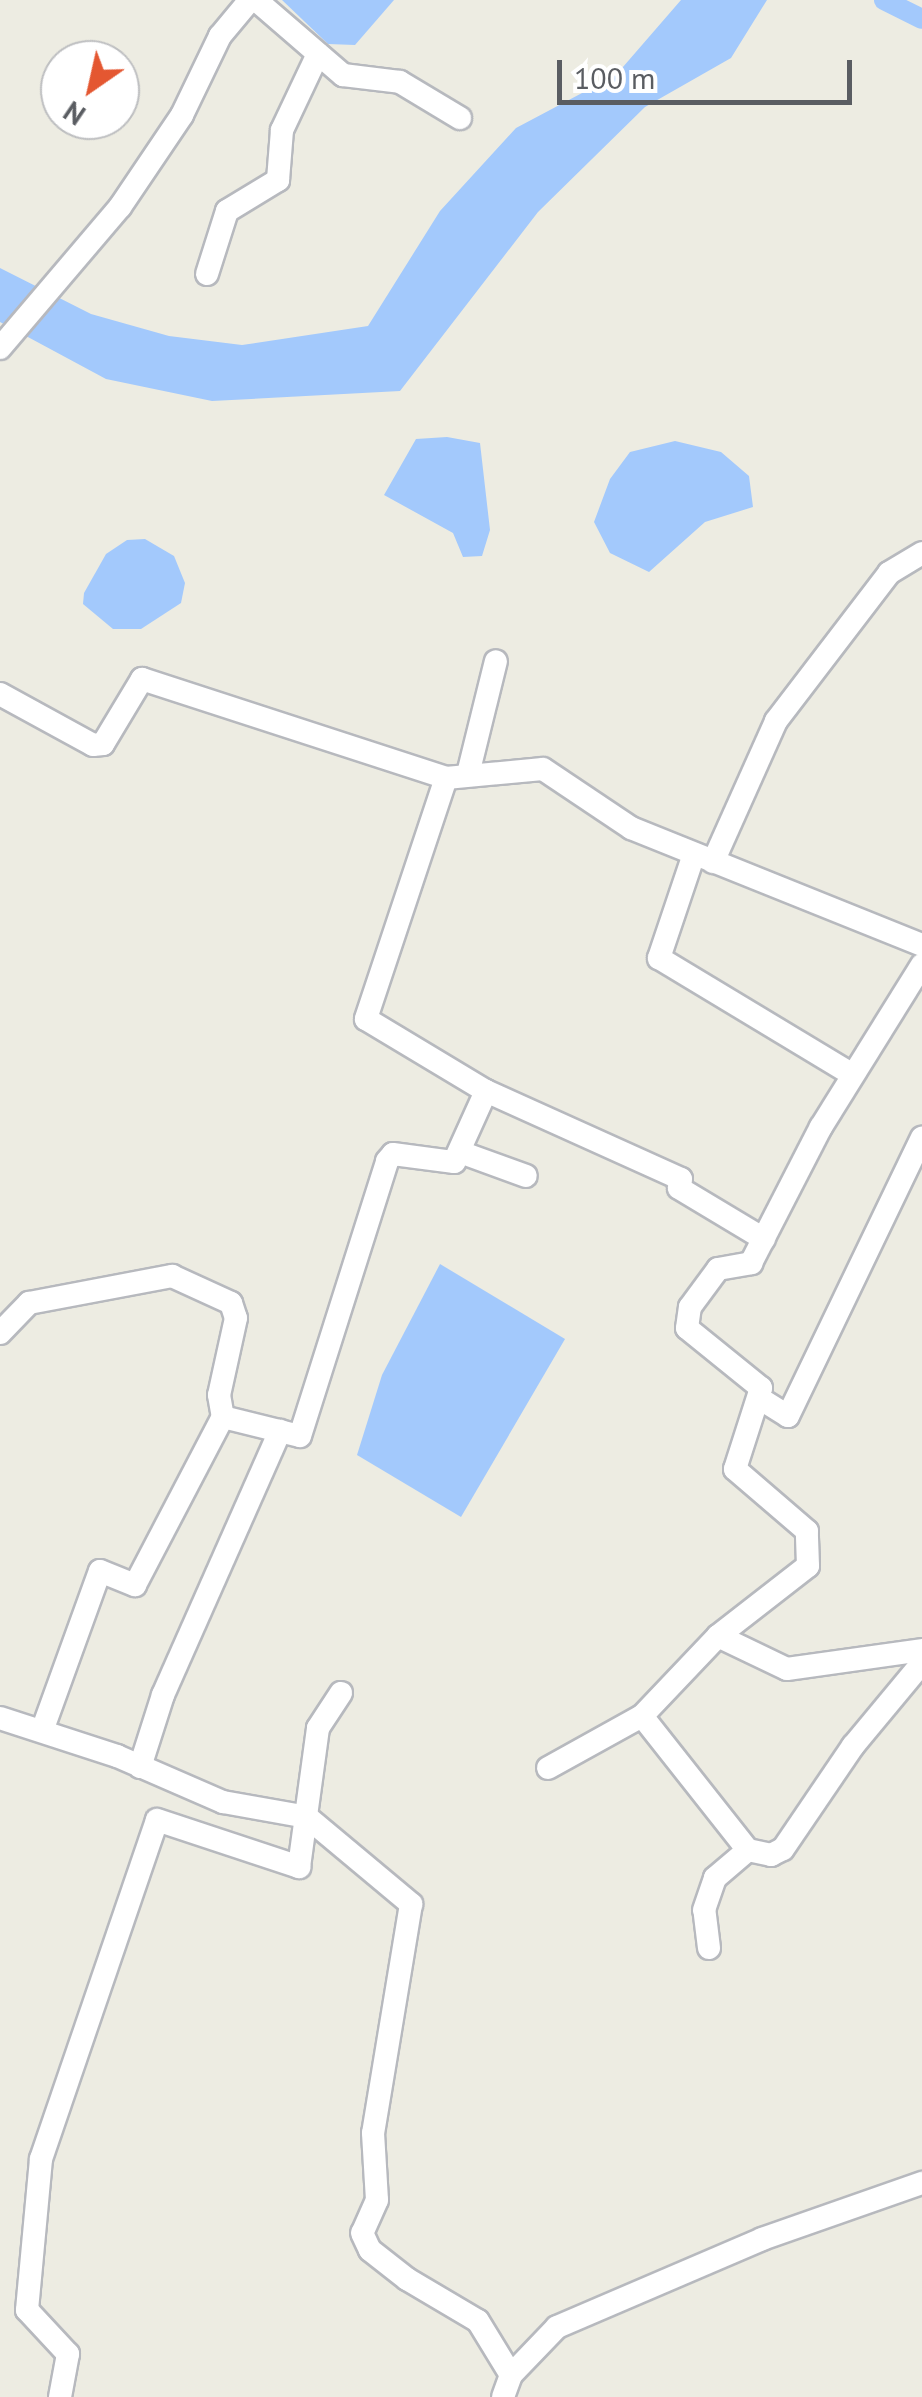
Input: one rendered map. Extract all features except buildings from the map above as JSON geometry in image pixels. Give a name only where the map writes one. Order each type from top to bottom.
[{"type":"street","points":[[0,348],[120,207],[182,114],[220,36],[253,0],[342,74],[400,82],[460,118]]},
{"type":"street","points":[[207,274],[227,211],[278,180],[282,130],[318,54]]},
{"type":"street","points":[[851,1074],[659,958],[704,858],[776,721],[889,574],[922,553]]},
{"type":"street","points":[[496,660],[366,1019],[486,1091],[681,1180],[679,1188],[764,1239]]},
{"type":"street","points":[[0,694],[98,746],[135,686],[153,681],[457,776],[543,769],[631,828],[922,946]]},
{"type":"street","points":[[548,1768],[642,1716],[718,1636],[800,1577],[811,1550],[807,1530],[735,1469],[743,1428],[761,1388],[751,1374],[687,1328],[690,1306],[718,1269],[748,1267],[851,1074],[922,964]]},
{"type":"street","points":[[222,1417],[300,1436],[386,1162],[393,1154],[448,1164],[460,1152],[486,1091]]},
{"type":"street","points":[[758,1398],[788,1416],[922,1138]]},
{"type":"street","points":[[460,1152],[526,1176]]},
{"type":"street","points":[[0,1333],[30,1303],[172,1276],[231,1303],[236,1318],[220,1395],[222,1417],[135,1585],[100,1571],[42,1731]]},
{"type":"street","points":[[140,1766],[163,1695],[280,1431]]},
{"type":"street","points":[[718,1636],[787,1669],[922,1650]]},
{"type":"street","points":[[642,1716],[748,1850],[771,1855],[783,1849],[852,1746],[922,1663]]},
{"type":"street","points":[[60,2397],[68,2354],[27,2310],[41,2159],[157,1820],[299,1867],[318,1728],[341,1694]]},
{"type":"street","points":[[0,1718],[140,1766],[223,1802],[307,1816],[411,1904],[373,2133],[377,2200],[362,2233],[370,2250],[408,2279],[478,2321],[507,2386],[557,2327],[762,2239],[922,2183]]},
{"type":"street","points":[[708,1948],[704,1910],[715,1878],[748,1850]]},
{"type":"water","points":[[282,0],[394,0],[355,45],[328,44]]},
{"type":"water","points":[[681,0],[767,0],[731,58],[645,107],[538,212],[400,391],[212,401],[106,379],[0,322],[0,268],[91,314],[169,336],[242,345],[368,326],[440,211],[516,128],[616,75]]},
{"type":"water","points":[[447,437],[480,443],[490,530],[482,556],[463,557],[453,533],[384,495],[416,439]]},
{"type":"water","points":[[675,441],[721,452],[749,476],[753,507],[705,522],[649,572],[610,553],[594,522],[610,479],[630,452]]},
{"type":"water","points":[[145,539],[174,556],[185,583],[181,603],[141,629],[113,629],[83,604],[84,593],[106,554],[127,540]]},
{"type":"water","points":[[440,1264],[565,1339],[461,1517],[357,1455],[382,1375]]},
{"type":"waterway","points":[[884,0],[922,19]]}]
